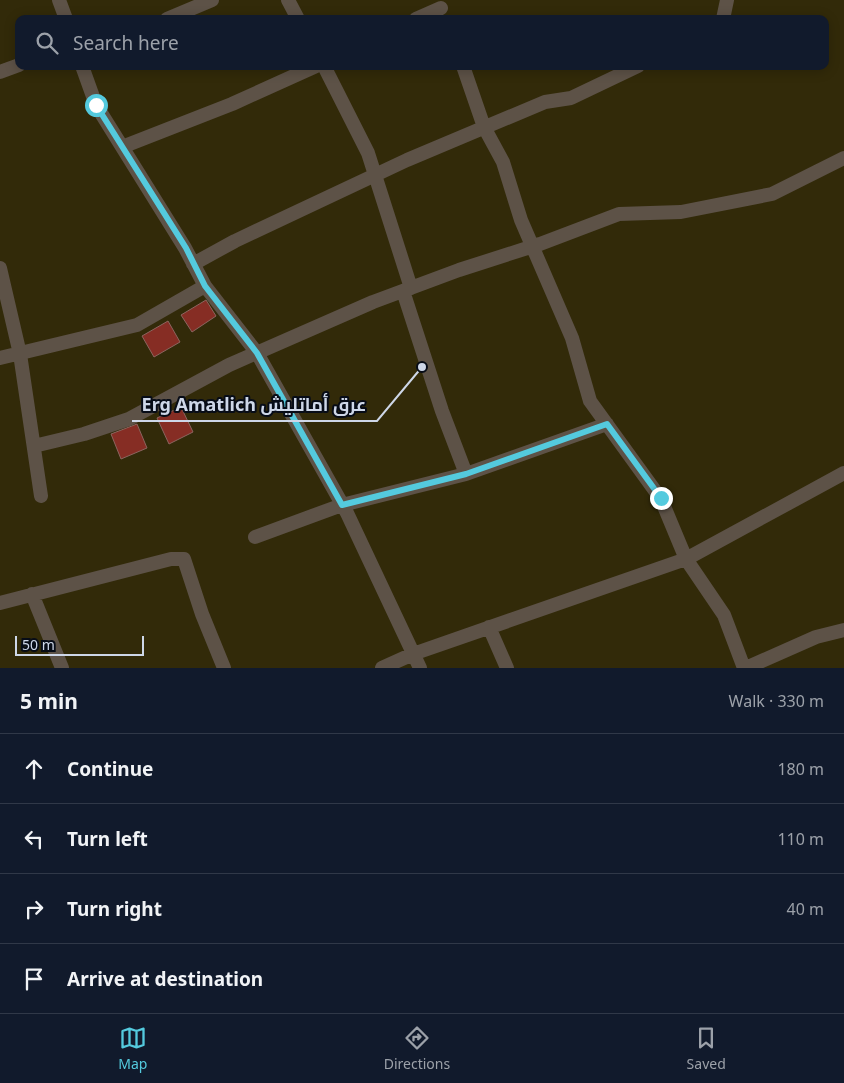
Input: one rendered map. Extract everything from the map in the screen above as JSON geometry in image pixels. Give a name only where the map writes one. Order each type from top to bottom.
[{"type":"street","points":[[59,0],[65,15]]},
{"type":"street","points":[[176,15],[212,0]]},
{"type":"street","points":[[288,0],[296,15]]},
{"type":"street","points":[[723,15],[727,0]]},
{"type":"street","points":[[426,15],[441,9]]},
{"type":"street","points":[[0,72],[15,66]]},
{"type":"street","points":[[83,70],[96,105],[205,286],[257,353],[342,505],[420,668]]},
{"type":"street","points":[[122,147],[232,104],[307,70]]},
{"type":"street","points":[[326,70],[368,153],[442,411],[466,474]]},
{"type":"street","points":[[464,70],[484,127],[503,162],[532,246],[572,338],[590,401],[661,498],[686,559],[724,615],[745,668],[816,637],[844,630]]},
{"type":"street","points":[[193,264],[235,241],[374,175],[545,102],[571,98],[630,70]]},
{"type":"street","points":[[34,446],[84,434],[129,419],[229,365],[407,290],[619,214],[681,212],[772,194],[844,158]]},
{"type":"street","points":[[0,268],[20,354],[41,496]]},
{"type":"street","points":[[0,358],[137,325],[205,286]]},
{"type":"street","points":[[255,537],[342,505],[466,474],[607,424]]},
{"type":"street","points":[[382,668],[413,654],[686,559],[844,473]]},
{"type":"street","points":[[0,603],[113,576],[170,560],[184,559],[202,614],[224,668]]},
{"type":"street","points":[[32,594],[62,668]]},
{"type":"street","points":[[489,627],[507,668]]},
{"type":"sand","points":[[0,0],[844,0],[844,668],[0,668]]},
{"type":"building","points":[[206,300],[216,316],[192,332],[181,315]]},
{"type":"building","points":[[168,321],[180,342],[154,357],[142,336]]},
{"type":"building","points":[[181,407],[193,432],[169,444],[157,418]]},
{"type":"building","points":[[137,424],[147,448],[121,459],[111,434]]},
{"type":"place","name":"Erg Amatlich عرق أماتليش","points":[[422,367]]},
{"type":"route","points":[[96,105],[186,248],[205,286],[257,353],[342,505],[466,474],[607,424],[661,498]]}]
